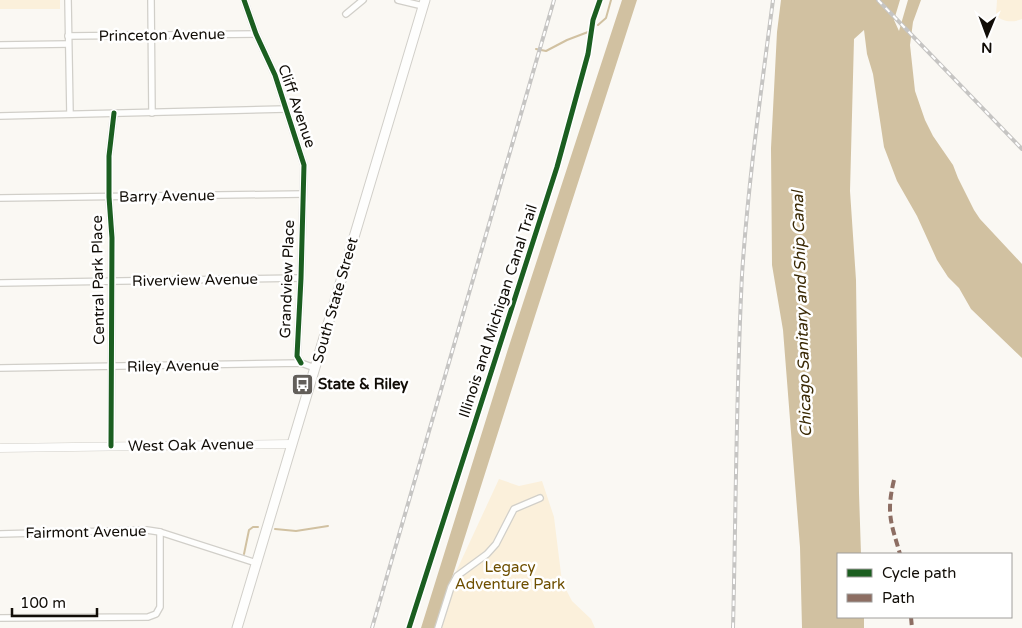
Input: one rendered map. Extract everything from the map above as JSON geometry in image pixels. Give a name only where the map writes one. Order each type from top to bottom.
[{"type":"main road","name":"South State Street","points":[[237,628],[424,3]]},
{"type":"street","points":[[68,0],[70,114]]},
{"type":"street","points":[[151,0],[152,112]]},
{"type":"street","name":"Cliff Avenue","points":[[244,0],[256,34],[275,75],[304,165],[303,194]]},
{"type":"street","points":[[346,14],[363,0]]},
{"type":"street","points":[[398,0],[424,3]]},
{"type":"street","name":"Princeton Avenue","points":[[68,36],[256,34]]},
{"type":"street","points":[[0,45],[68,44]]},
{"type":"street","points":[[0,116],[286,109]]},
{"type":"street","name":"Central Park Place","points":[[111,446],[112,238],[109,156],[114,113]]},
{"type":"street","name":"Barry Avenue","points":[[0,198],[303,194]]},
{"type":"street","name":"Grandview Place","points":[[301,363],[297,356],[303,194]]},
{"type":"street","name":"Riverview Avenue","points":[[0,283],[301,278]]},
{"type":"street","name":"Riley Avenue","points":[[0,368],[301,363],[315,368]]},
{"type":"street","name":"West Oak Avenue","points":[[0,448],[292,444]]},
{"type":"street","points":[[438,628],[451,587],[457,576],[487,554],[496,544],[514,509],[540,498]]},
{"type":"street","name":"Fairmont Avenue","points":[[0,534],[147,530],[160,532],[256,563]]},
{"type":"street","points":[[0,618],[148,617],[156,614],[160,607],[160,532]]},
{"type":"green space","points":[[0,0],[60,0],[60,9],[0,9]]},
{"type":"green space","points":[[997,0],[1022,0],[1022,19],[1008,21],[998,17],[996,15]]},
{"type":"green space","name":"Legacy Adventure Park","points":[[499,479],[519,486],[542,481],[554,517],[562,582],[572,601],[591,619],[595,628],[442,628],[452,595],[455,574]]},
{"type":"water","points":[[622,0],[637,0],[436,628],[421,628],[508,349]]},
{"type":"water","name":"Chicago Sanitary and Ship Canal","points":[[781,0],[900,0],[894,20],[899,31],[908,0],[921,0],[913,22],[910,45],[915,91],[925,120],[933,136],[953,165],[980,219],[1022,264],[1022,358],[971,309],[959,288],[948,277],[937,260],[917,216],[897,181],[884,147],[864,30],[854,39],[850,191],[856,280],[861,553],[837,553],[837,618],[864,618],[864,628],[802,628],[800,547],[783,330],[772,265],[771,148],[777,32]]},
{"type":"waterway","points":[[598,25],[606,18],[611,0]]},
{"type":"waterway","points":[[536,49],[546,51],[588,32]]},
{"type":"waterway","points":[[275,529],[296,531],[328,526]]},
{"type":"waterway","points":[[244,554],[249,530],[253,527],[258,527]]},
{"type":"railway","points":[[372,628],[554,0]]},
{"type":"railway","points":[[733,628],[737,408],[742,275],[751,172],[773,0]]},
{"type":"railway","points":[[878,0],[1022,149]]},
{"type":"marked path","points":[[894,480],[890,510],[900,553]]},
{"type":"marked path","points":[[911,618],[912,628]]},
{"type":"cycle path","points":[[244,0],[256,34],[275,75],[304,165],[297,356],[301,363]]},
{"type":"cycle path","name":"Illinois and Michigan Canal Trail","points":[[409,628],[557,167],[588,54],[593,20],[600,0]]},
{"type":"cycle path","points":[[111,446],[112,238],[109,156],[114,113]]},
{"type":"place","name":"State & Riley","points":[[302,384]]}]
